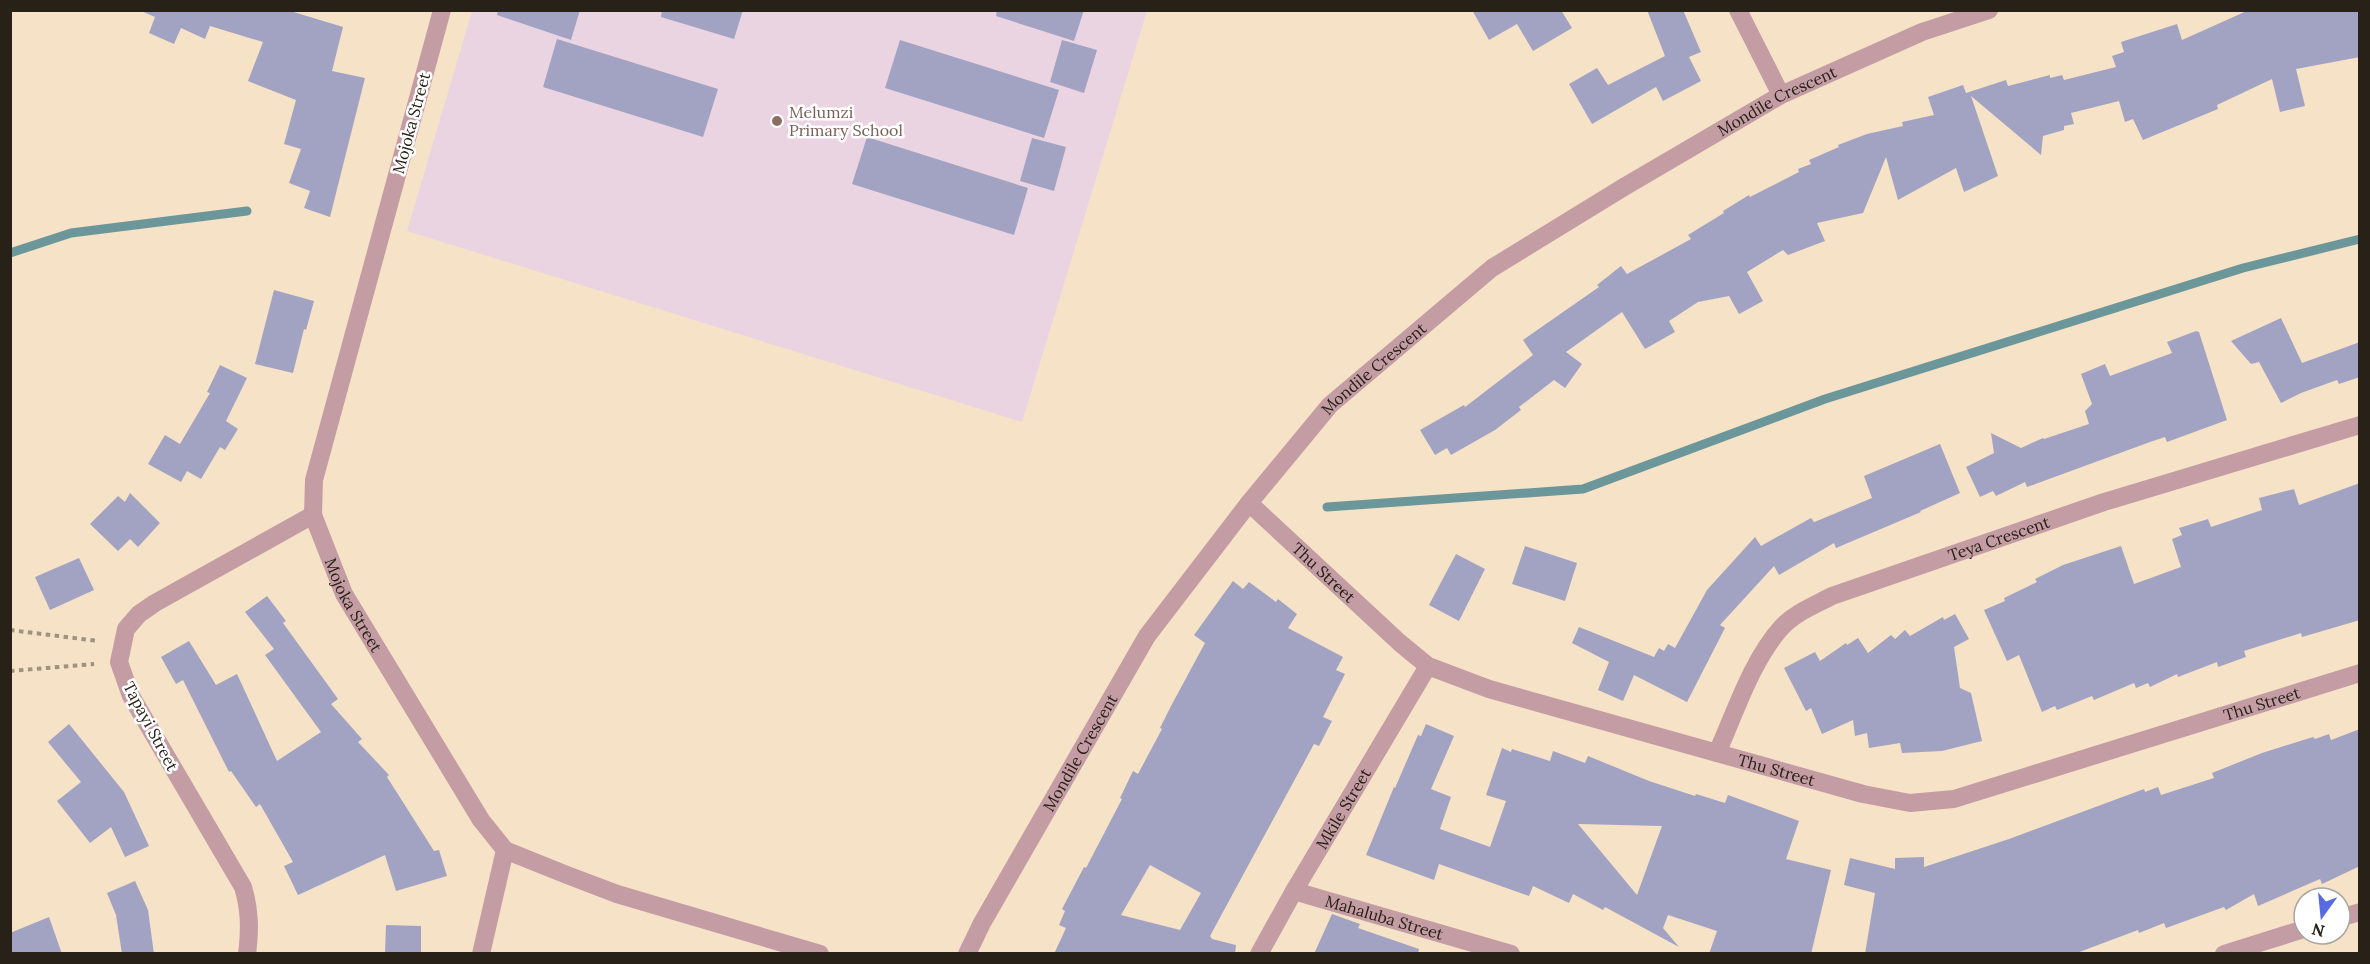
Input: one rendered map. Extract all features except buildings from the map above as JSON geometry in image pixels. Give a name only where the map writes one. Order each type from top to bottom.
[{"type":"street","name":"Mojoka Street","points":[[442,10],[314,480],[313,515],[344,594],[481,820],[506,850],[616,894],[820,954]]},
{"type":"street","points":[[1738,10],[1781,95]]},
{"type":"street","name":"Mondile Crescent","points":[[967,954],[982,923],[1147,636],[1249,503],[1330,405],[1491,268],[1781,95],[1922,32],[1989,10]]},
{"type":"street","name":"Teya Crescent","points":[[1717,753],[1755,668],[1770,642],[1782,626],[1801,612],[1832,596],[2104,502],[2360,425]]},
{"type":"street","name":"Thu Street","points":[[1249,503],[1400,643],[1428,666],[1489,690],[1863,794],[1910,803],[1954,799],[1989,789],[2360,673]]},
{"type":"street","points":[[121,653],[126,629],[140,614],[155,603],[313,515]]},
{"type":"street","name":"Tapayi Street","points":[[121,653],[131,696],[243,887],[249,905],[250,931],[247,954]]},
{"type":"street","name":"Mkile Street","points":[[1259,954],[1428,666]]},
{"type":"street","points":[[482,954],[506,850]]},
{"type":"street","name":"Mahaluba Street","points":[[1294,891],[1511,954]]},
{"type":"street","points":[[2224,954],[2292,933]]},
{"type":"path","points":[[10,630],[121,653]]},
{"type":"path","points":[[10,671],[121,653]]},
{"type":"shaded area","name":"Melumzi Primary School","points":[[472,11],[1147,11],[1022,422],[407,231]]},
{"type":"waterway","points":[[10,253],[71,233],[247,211]]},
{"type":"waterway","points":[[1327,507],[1583,489],[1825,399],[2243,268],[2360,239]]},
{"type":"place","name":"Melumzi Primary School","points":[[777,121]]}]
